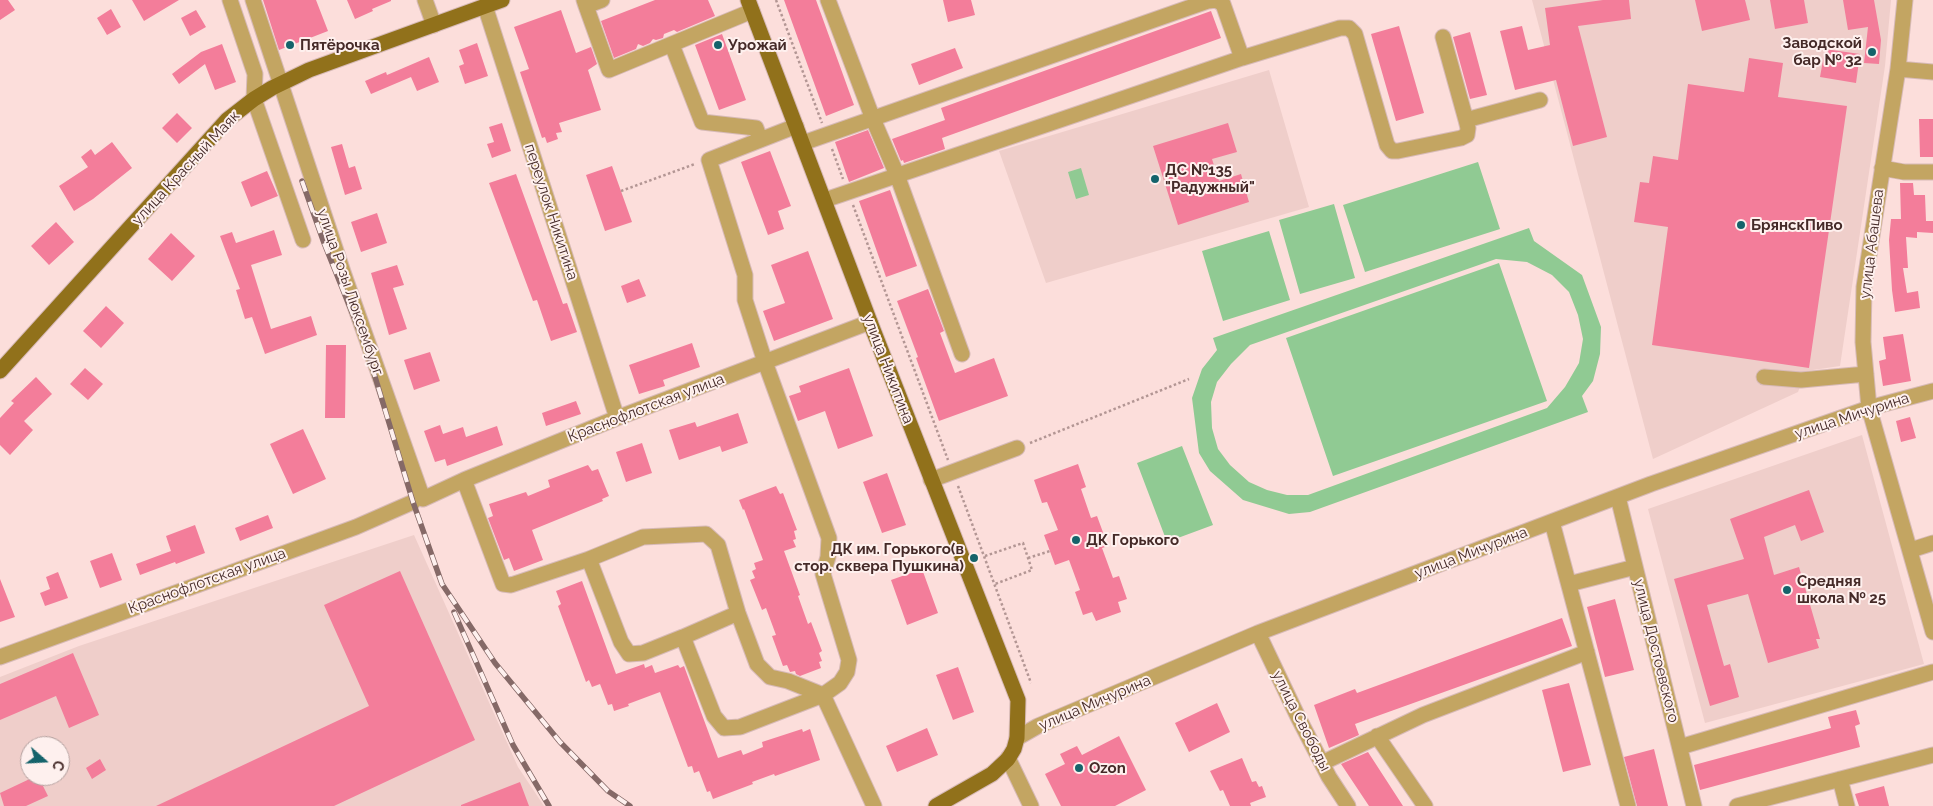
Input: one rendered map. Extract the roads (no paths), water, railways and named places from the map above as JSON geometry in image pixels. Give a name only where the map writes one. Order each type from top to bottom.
[{"type":"main road","name":"улица Красный Маяк","points":[[0,371],[227,120],[254,99],[310,70],[502,0]]},
{"type":"main road","name":"улица Никитина","points":[[750,5],[870,322],[1018,700],[1017,738]]},
{"type":"main road","points":[[946,804],[992,774],[1014,750],[1017,738]]},
{"type":"street","points":[[230,0],[255,74],[254,99],[303,240]]},
{"type":"street","name":"улица Розы Люксембург","points":[[252,0],[418,500]]},
{"type":"street","points":[[425,0],[434,24]]},
{"type":"street","points":[[602,0],[585,3],[609,70],[672,44],[750,5]]},
{"type":"street","points":[[828,0],[873,120],[897,175],[962,354]]},
{"type":"street","points":[[803,143],[1208,1],[1216,0],[1223,4],[1242,58]]},
{"type":"street","name":"улица Абашева","points":[[1905,0],[1898,68],[1864,287],[1863,342],[1869,408],[1933,632]]},
{"type":"street","name":"переулок Никитина","points":[[485,6],[617,418]]},
{"type":"street","points":[[825,200],[1242,58],[1340,28],[1349,28],[1355,34],[1387,145],[1392,151],[1461,138],[1467,135],[1468,128],[1443,37]]},
{"type":"street","points":[[672,44],[702,122],[756,128],[760,139]]},
{"type":"street","points":[[1898,68],[1933,72]]},
{"type":"street","points":[[1466,120],[1540,100]]},
{"type":"street","points":[[683,637],[714,716],[724,728],[740,727],[823,695],[840,683],[847,672],[849,660],[823,574],[828,557],[830,538],[765,362],[745,300],[745,275],[708,160],[796,126]]},
{"type":"street","points":[[1882,168],[1904,172],[1933,172]]},
{"type":"street","name":"Краснофлотская улица","points":[[0,657],[356,527],[464,480],[617,418],[870,322]]},
{"type":"street","points":[[1764,377],[1801,380],[1866,374]]},
{"type":"street","name":"улица Мичурина","points":[[1017,738],[1038,726],[1258,633],[1618,497],[1869,408],[1933,391]]},
{"type":"street","points":[[931,480],[1017,448]]},
{"type":"street","points":[[464,480],[503,584],[511,585],[589,559],[643,538],[706,534],[718,545],[738,613],[757,664],[770,677],[788,681],[823,695],[874,806]]},
{"type":"street","name":"улица Достоевского","points":[[1618,497],[1694,806]]},
{"type":"street","points":[[1552,522],[1628,806]]},
{"type":"street","points":[[1911,550],[1933,543]]},
{"type":"street","points":[[589,559],[621,642],[629,654],[643,653],[738,613]]},
{"type":"street","points":[[1569,584],[1635,567]]},
{"type":"street","name":"улица Свободы","points":[[1258,633],[1298,718],[1348,806]]},
{"type":"street","points":[[1322,762],[1423,714],[1587,652]]},
{"type":"street","points":[[1680,748],[1933,672]]},
{"type":"street","points":[[1377,736],[1425,806]]},
{"type":"street","points":[[1738,806],[1933,755]]},
{"type":"street","points":[[1008,758],[1031,806]]},
{"type":"street","points":[[1840,779],[1846,806]]},
{"type":"railway","points":[[302,181],[324,243],[366,347],[413,502],[442,584],[495,663],[560,742],[608,791],[630,806]]},
{"type":"railway","points":[[454,612],[513,745],[549,806]]},
{"type":"place","name":"Пятёрочка","points":[[290,45]]},
{"type":"place","name":"Урожай","points":[[718,45]]},
{"type":"place","name":"Заводской бар № 32","points":[[1872,52]]},
{"type":"place","name":"ДС №135 \"Радужный\"","points":[[1155,179]]},
{"type":"place","name":"БрянскПиво","points":[[1741,225]]},
{"type":"place","name":"ДК Горького","points":[[1076,540]]},
{"type":"place","name":"ДК им. Горького(в стор. сквера Пушкина)","points":[[974,558]]},
{"type":"place","name":"Средняя школа № 25","points":[[1787,590]]},
{"type":"place","name":"Ozon","points":[[1079,768]]}]
